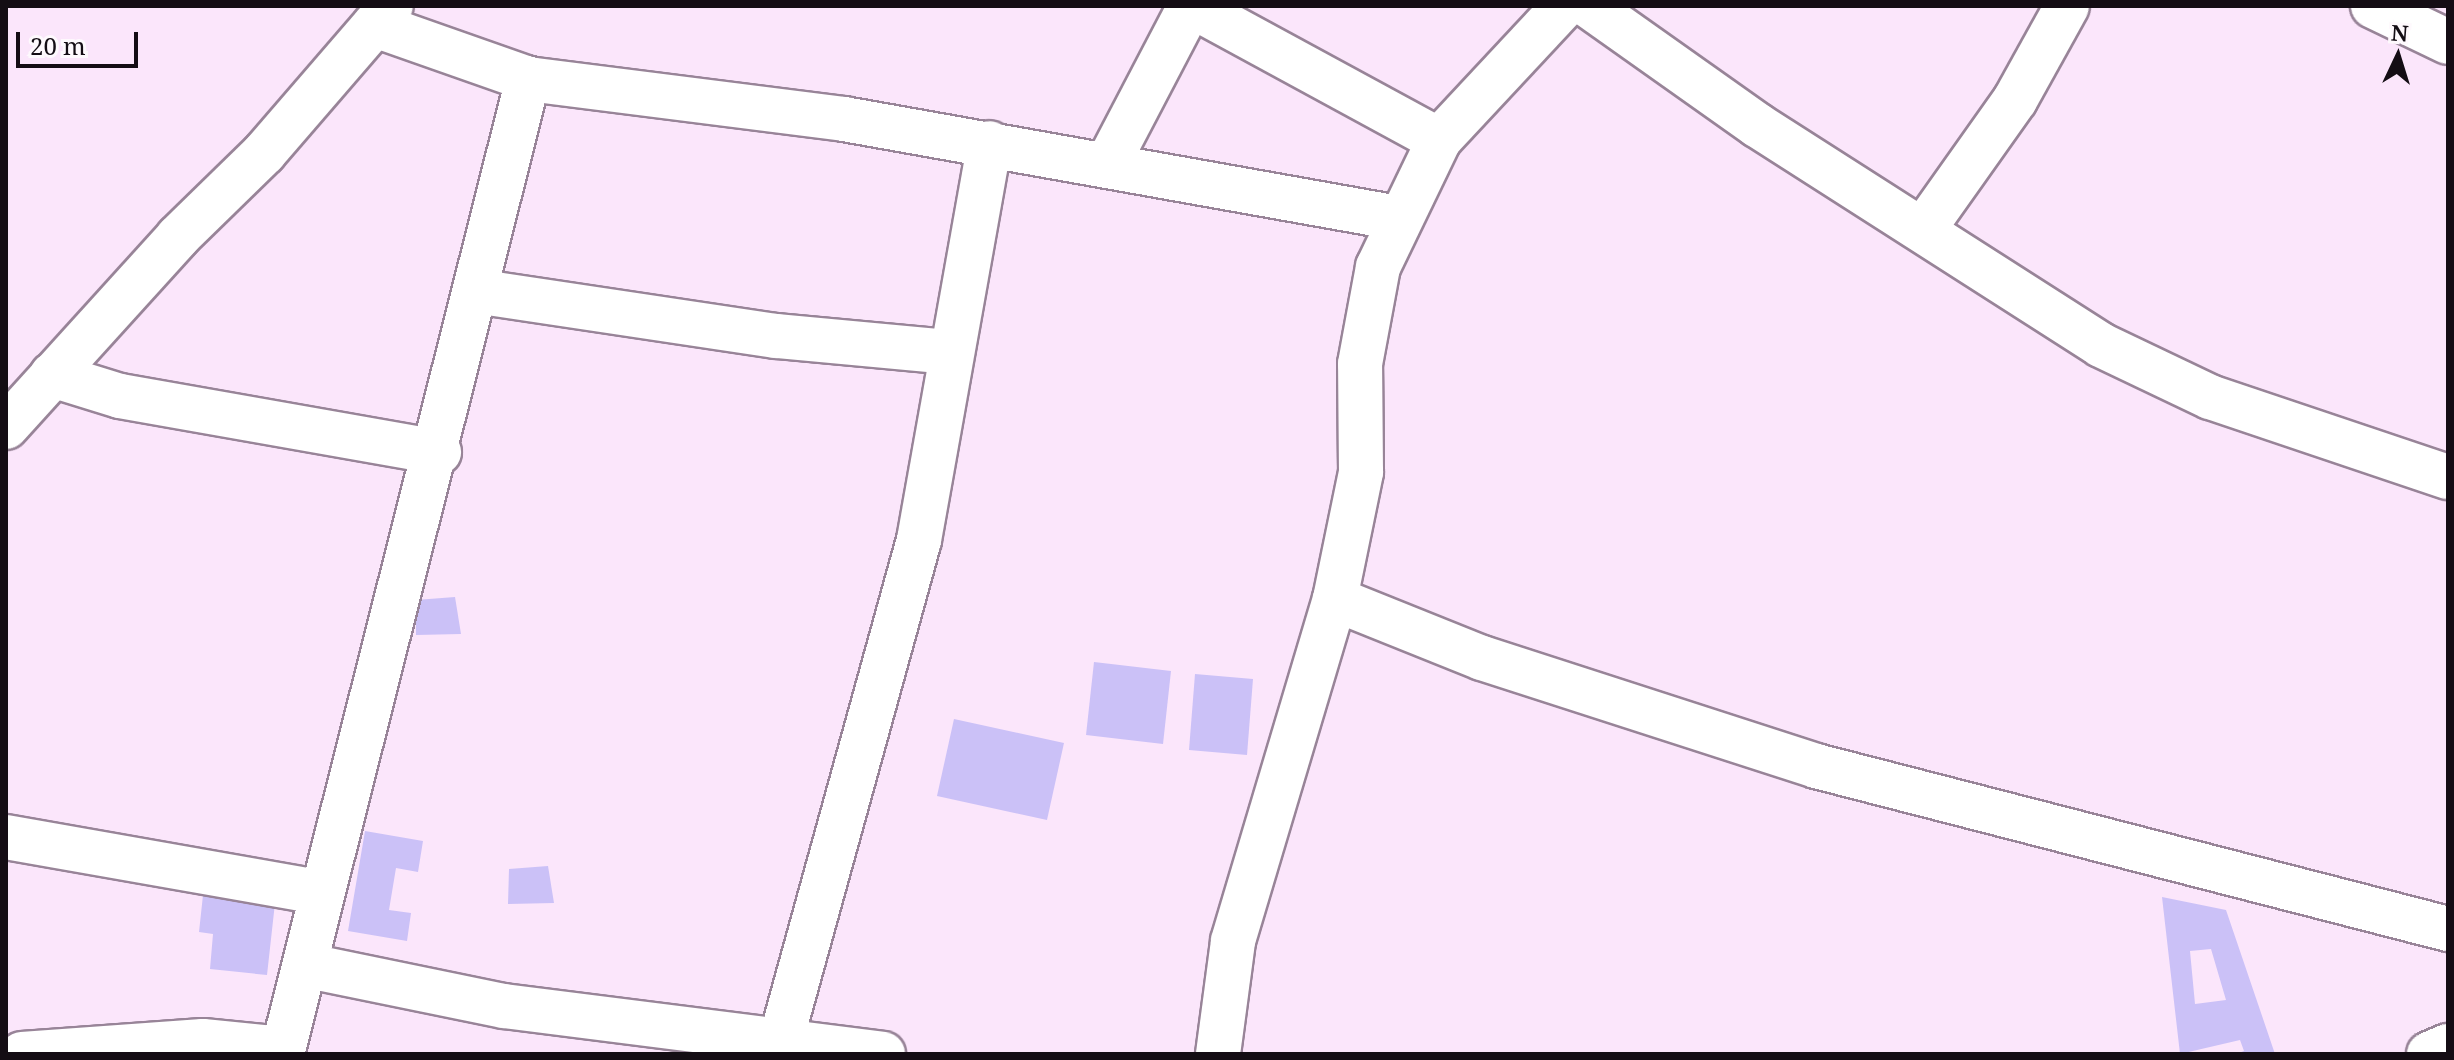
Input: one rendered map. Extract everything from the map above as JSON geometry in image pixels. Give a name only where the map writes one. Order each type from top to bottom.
[{"type":"street","points":[[1218,1054],[1233,941],[1335,599],[1361,472],[1365,311],[1398,218],[1439,140],[1564,6]]},
{"type":"street","points":[[1589,6],[1757,125],[1925,227],[2068,325],[2151,370],[2330,442],[2448,477]]},
{"type":"street","points":[[1925,227],[2015,100],[2067,6]]},
{"type":"street","points":[[2373,6],[2435,26]]},
{"type":"street","points":[[1107,165],[1199,8],[1439,140]]},
{"type":"street","points":[[6,427],[383,16],[528,79],[990,143],[1398,218]]},
{"type":"street","points":[[22,1054],[203,1041],[282,1052],[309,966],[317,892],[439,452],[528,79]]},
{"type":"street","points":[[778,1048],[919,540],[950,352],[990,143]]},
{"type":"street","points":[[475,291],[776,336],[950,352]]},
{"type":"street","points":[[52,375],[120,396],[439,452]]},
{"type":"street","points":[[1335,599],[1482,658],[1816,766],[2448,929]]},
{"type":"street","points":[[6,837],[317,892]]},
{"type":"street","points":[[309,966],[504,1006],[778,1048],[883,1054]]},
{"type":"street","points":[[2429,1054],[2448,1046]]},
{"type":"building","points":[[455,597],[461,634],[416,635],[416,600]]},
{"type":"building","points":[[1094,662],[1171,671],[1163,744],[1086,735]]},
{"type":"building","points":[[1195,674],[1253,679],[1247,755],[1189,750]]},
{"type":"building","points":[[954,719],[1064,743],[1047,820],[937,796]]},
{"type":"building","points":[[365,831],[423,841],[418,872],[396,868],[389,910],[411,913],[407,941],[348,931]]},
{"type":"building","points":[[548,866],[554,903],[508,904],[509,869]]},
{"type":"building","points":[[203,895],[275,903],[267,975],[210,969],[213,934],[199,932]]},
{"type":"building","points":[[2162,897],[2226,910],[2275,1054],[2236,1054],[2244,1051],[2240,1040],[2180,1054]],"holes":[[[2211,949],[2226,1000],[2195,1004],[2190,951]]]}]
